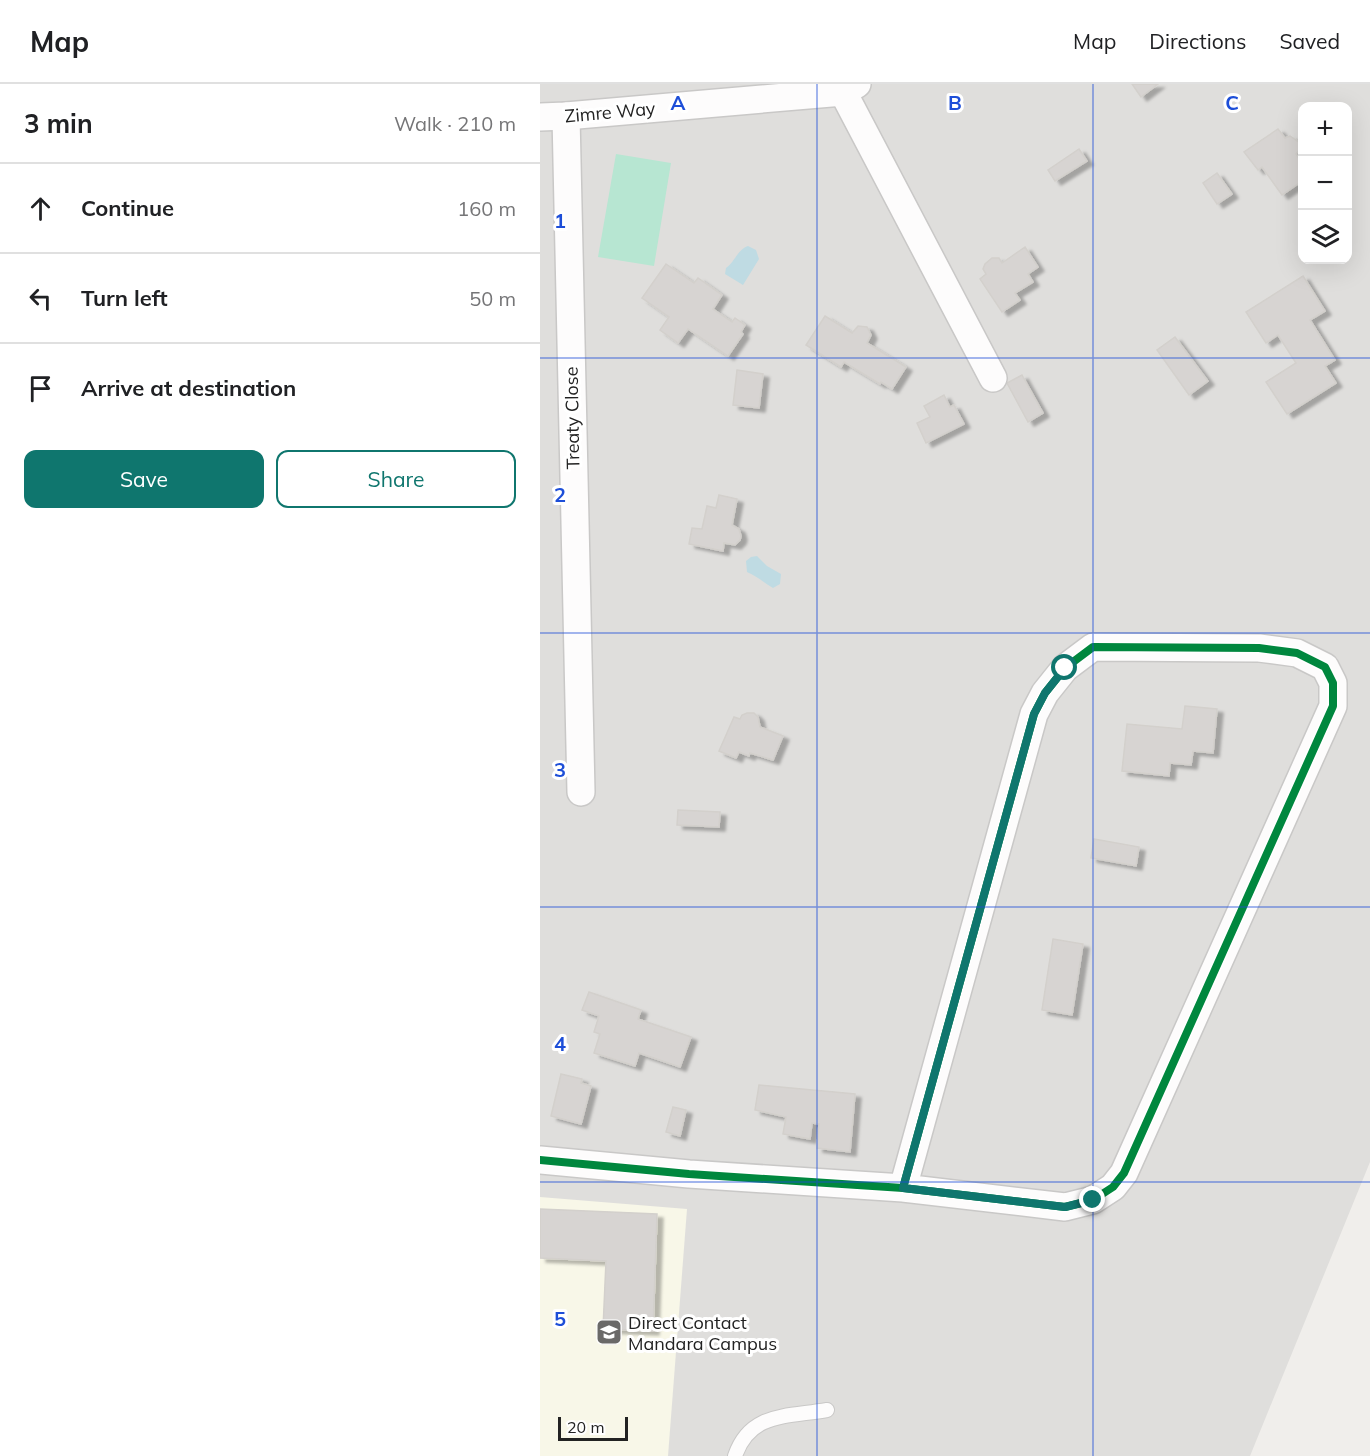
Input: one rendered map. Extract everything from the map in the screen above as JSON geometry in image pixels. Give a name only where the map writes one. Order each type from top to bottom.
[{"type":"street","name":"Zimre Way","points":[[553,116],[850,88]]},
{"type":"street","points":[[850,88],[993,378]]},
{"type":"street","name":"Treaty Close","points":[[553,116],[581,792]]},
{"type":"street","points":[[540,1160],[689,1174],[903,1188],[1065,1207],[1093,1200],[1113,1187],[1124,1173],[1333,706],[1332,683],[1325,668],[1298,653],[1259,648],[1093,647],[1065,668],[1045,693],[1034,714],[903,1188]]},
{"type":"lane","points":[[735,1456],[743,1436],[762,1421],[826,1410]]},
{"type":"shaded area","points":[[540,84],[1370,84],[1370,1162],[1250,1456],[540,1456]]},
{"type":"shaded area","name":"Direct Contact Mandara Campus","points":[[540,1197],[687,1209],[668,1456],[540,1456]]},
{"type":"green space","points":[[616,154],[671,163],[654,266],[598,257]]},
{"type":"water","points":[[748,246],[756,250],[759,259],[743,285],[725,274],[726,268],[741,250]]},
{"type":"water","points":[[757,556],[767,566],[781,574],[780,584],[773,588],[747,572],[746,561]]},
{"type":"building","points":[[1132,84],[1158,84],[1141,97]]},
{"type":"building","points":[[1278,129],[1285,138],[1290,136],[1298,142],[1296,154],[1298,184],[1282,195],[1262,167],[1258,170],[1244,152]]},
{"type":"building","points":[[1079,149],[1087,161],[1055,181],[1048,170]]},
{"type":"building","points":[[1217,173],[1232,194],[1217,204],[1203,183]]},
{"type":"building","points":[[1025,247],[1038,267],[1028,274],[1033,282],[1015,293],[1020,300],[1002,312],[980,279],[986,274],[983,269],[992,258],[999,258],[1002,263]]},
{"type":"building","points":[[666,264],[694,283],[698,278],[722,295],[713,309],[732,322],[735,318],[745,325],[741,332],[743,334],[728,356],[688,329],[678,343],[660,330],[669,317],[642,298]]},
{"type":"building","points":[[1303,276],[1325,311],[1310,320],[1335,360],[1325,366],[1336,383],[1287,414],[1266,382],[1296,363],[1278,335],[1266,343],[1246,312]]},
{"type":"building","points":[[825,316],[852,333],[858,326],[867,327],[871,335],[867,343],[906,367],[892,389],[844,362],[841,367],[806,345]]},
{"type":"building","points":[[1175,337],[1208,381],[1189,395],[1157,350]]},
{"type":"building","points":[[737,370],[763,374],[759,408],[733,405]]},
{"type":"building","points":[[1022,375],[1043,413],[1028,422],[1007,383]]},
{"type":"building","points":[[944,395],[950,407],[954,405],[964,424],[926,443],[917,423],[930,417],[924,406]]},
{"type":"building","points":[[719,495],[737,499],[732,525],[739,529],[740,540],[735,545],[724,543],[723,551],[689,544],[692,528],[702,529],[707,506],[716,508]]},
{"type":"building","points":[[1185,706],[1217,709],[1213,753],[1193,751],[1191,765],[1170,763],[1169,776],[1122,771],[1127,724],[1182,729]]},
{"type":"building","points":[[747,713],[754,713],[758,717],[760,727],[783,736],[773,760],[739,752],[736,758],[719,751],[734,717],[740,719]]},
{"type":"building","points":[[678,810],[720,812],[719,827],[677,825]]},
{"type":"building","points":[[1094,839],[1139,847],[1136,866],[1091,858]]},
{"type":"building","points":[[1053,939],[1083,944],[1072,1015],[1042,1010]]},
{"type":"building","points":[[589,992],[641,1010],[638,1019],[691,1037],[680,1067],[639,1053],[635,1066],[594,1053],[600,1034],[594,1032],[599,1016],[582,1010]]},
{"type":"building","points":[[561,1074],[582,1079],[581,1083],[591,1086],[581,1124],[551,1116]]},
{"type":"building","points":[[759,1085],[855,1094],[850,1152],[817,1148],[819,1124],[812,1123],[810,1139],[783,1134],[786,1117],[755,1110]]},
{"type":"building","points":[[673,1107],[686,1110],[680,1136],[666,1132]]},
{"type":"building","points":[[540,1209],[657,1214],[653,1331],[603,1329],[606,1261],[540,1258]]},
{"type":"cycle path","points":[[540,1160],[689,1174],[903,1188],[1065,1207],[1093,1200],[1113,1187],[1124,1173],[1333,706],[1333,683],[1325,667],[1297,653],[1259,648],[1093,647],[1065,668],[1045,693],[1034,714],[903,1188]]},
{"type":"place","name":"Direct Contact Mandara Campus","points":[[609,1332]]},
{"type":"route","points":[[1065,668],[1045,693],[1034,714],[903,1188],[1065,1207],[1093,1200]]}]
